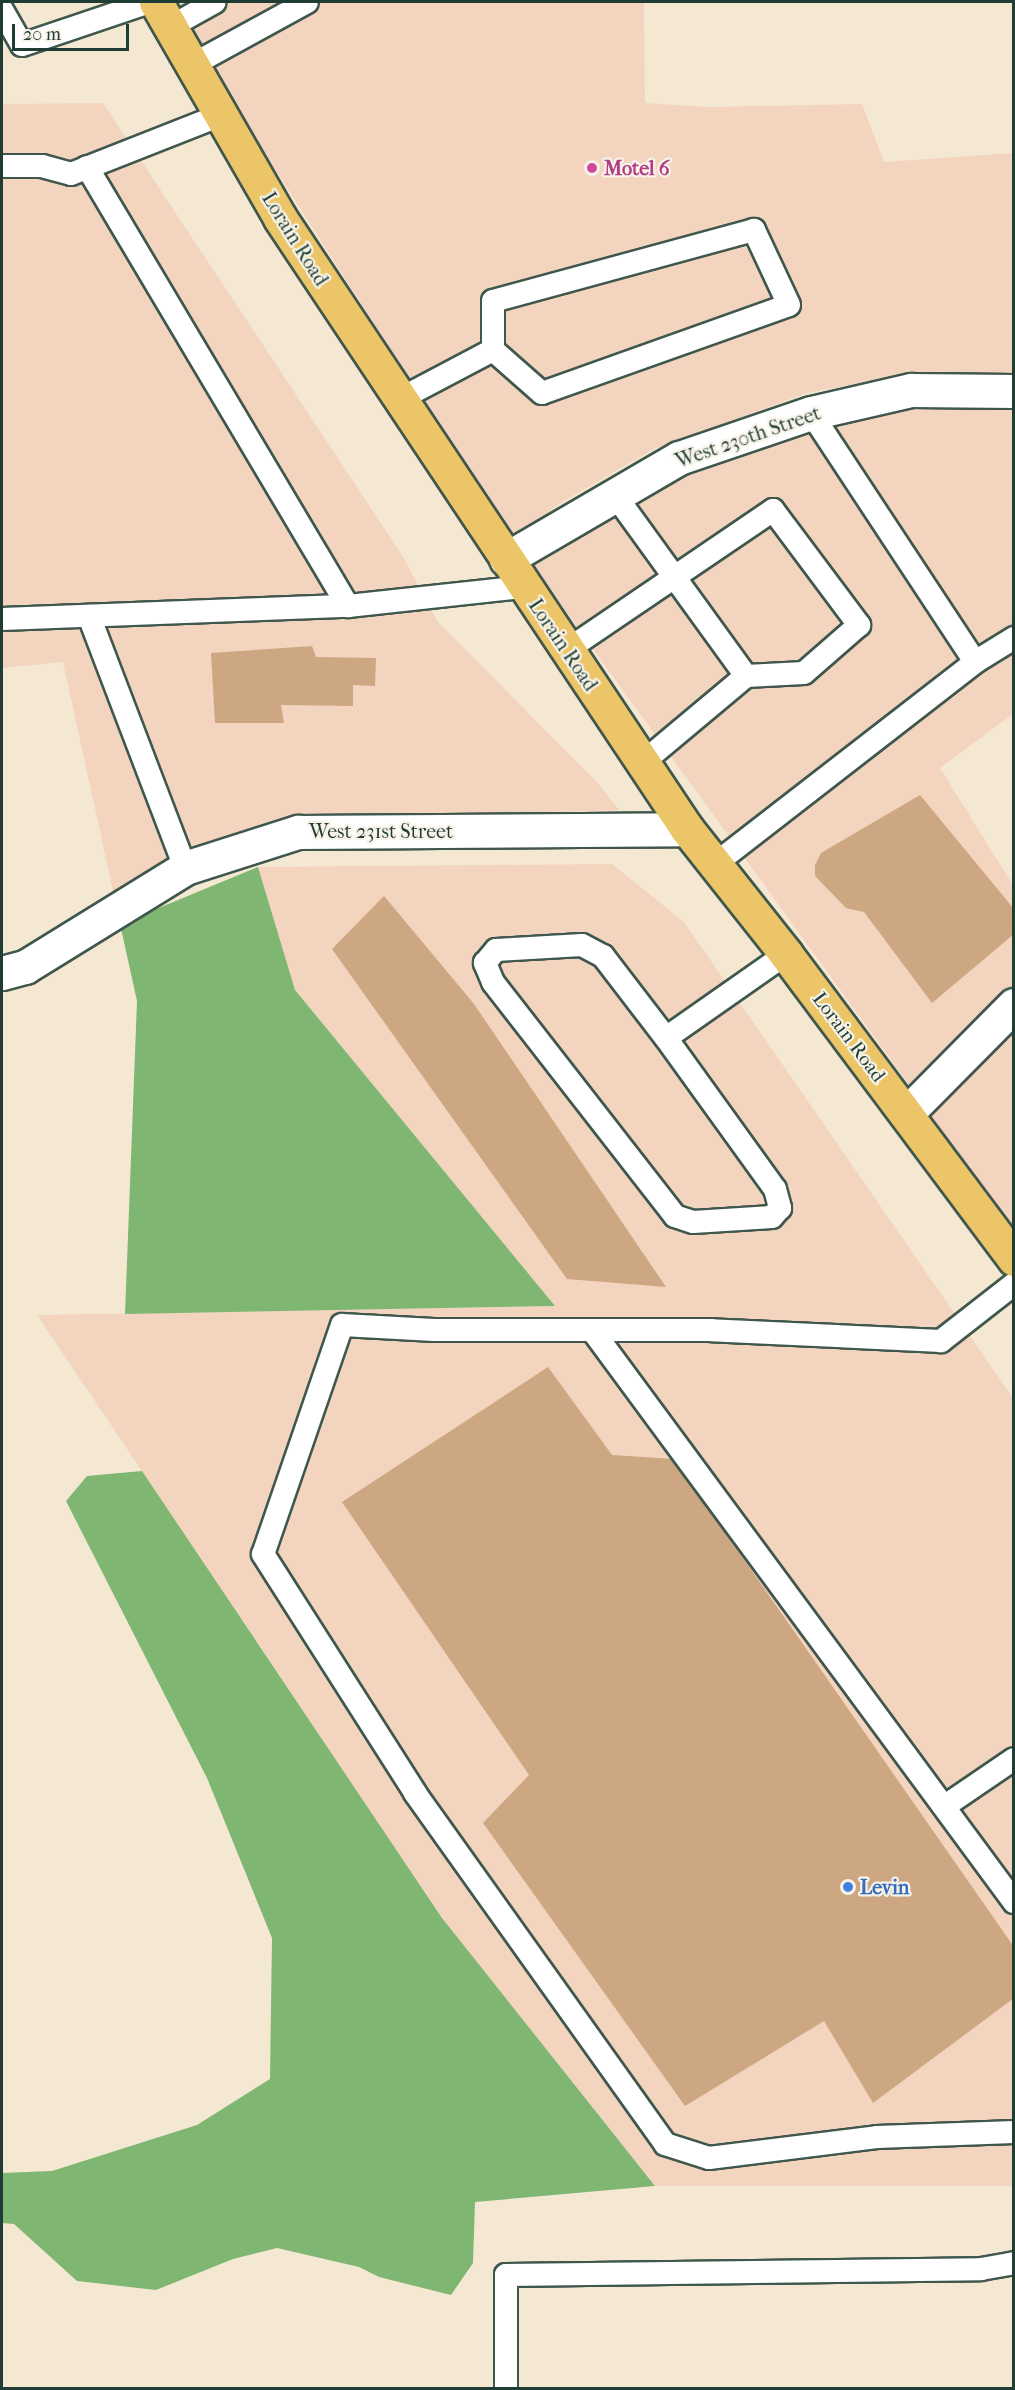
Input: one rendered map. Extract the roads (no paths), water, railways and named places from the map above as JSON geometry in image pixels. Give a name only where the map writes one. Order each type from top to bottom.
[{"type":"main road","name":"Lorain Road","points":[[163,14],[280,218],[687,829],[907,1113],[1014,1259]]},
{"type":"street","name":"West 230th Street","points":[[506,559],[679,458],[811,413],[911,390],[1014,391]]},
{"type":"street","name":"West 231st Street","points":[[2,972],[25,967],[185,868],[298,832],[687,829]]},
{"type":"street","points":[[907,1113],[1014,1005]]},
{"type":"lane","points":[[2,10],[12,46],[150,2]]},
{"type":"lane","points":[[163,14],[215,2]]},
{"type":"lane","points":[[192,65],[307,2]]},
{"type":"lane","points":[[2,166],[42,166],[71,174],[221,115]]},
{"type":"lane","points":[[87,167],[348,606]]},
{"type":"lane","points":[[754,230],[789,305],[542,393],[493,350],[493,301],[754,230]]},
{"type":"lane","points":[[400,399],[493,350]]},
{"type":"lane","points":[[811,413],[975,662]]},
{"type":"lane","points":[[615,495],[746,676]]},
{"type":"lane","points":[[567,650],[773,510],[859,624],[804,673],[746,676],[643,762]]},
{"type":"lane","points":[[2,619],[348,606],[524,587]]},
{"type":"lane","points":[[89,616],[185,868]]},
{"type":"lane","points":[[715,864],[975,662],[1014,638]]},
{"type":"lane","points":[[582,945],[603,957],[666,1038],[776,1188],[780,1208],[772,1217],[693,1222],[675,1216],[492,982],[485,963],[496,950],[582,945]]},
{"type":"lane","points":[[666,1038],[786,954]]},
{"type":"lane","points":[[1014,1284],[941,1341],[711,1330],[434,1330],[342,1325],[263,1554],[415,1793],[665,2144],[709,2158],[877,2137],[1014,2132]]},
{"type":"lane","points":[[592,1330],[1014,1902]]},
{"type":"lane","points":[[945,1806],[1014,1759]]},
{"type":"lane","points":[[506,2388],[506,2276],[981,2269],[1014,2263]]},
{"type":"place","name":"Motel 6","points":[[592,168]]},
{"type":"place","name":"Levin","points":[[848,1887]]}]
